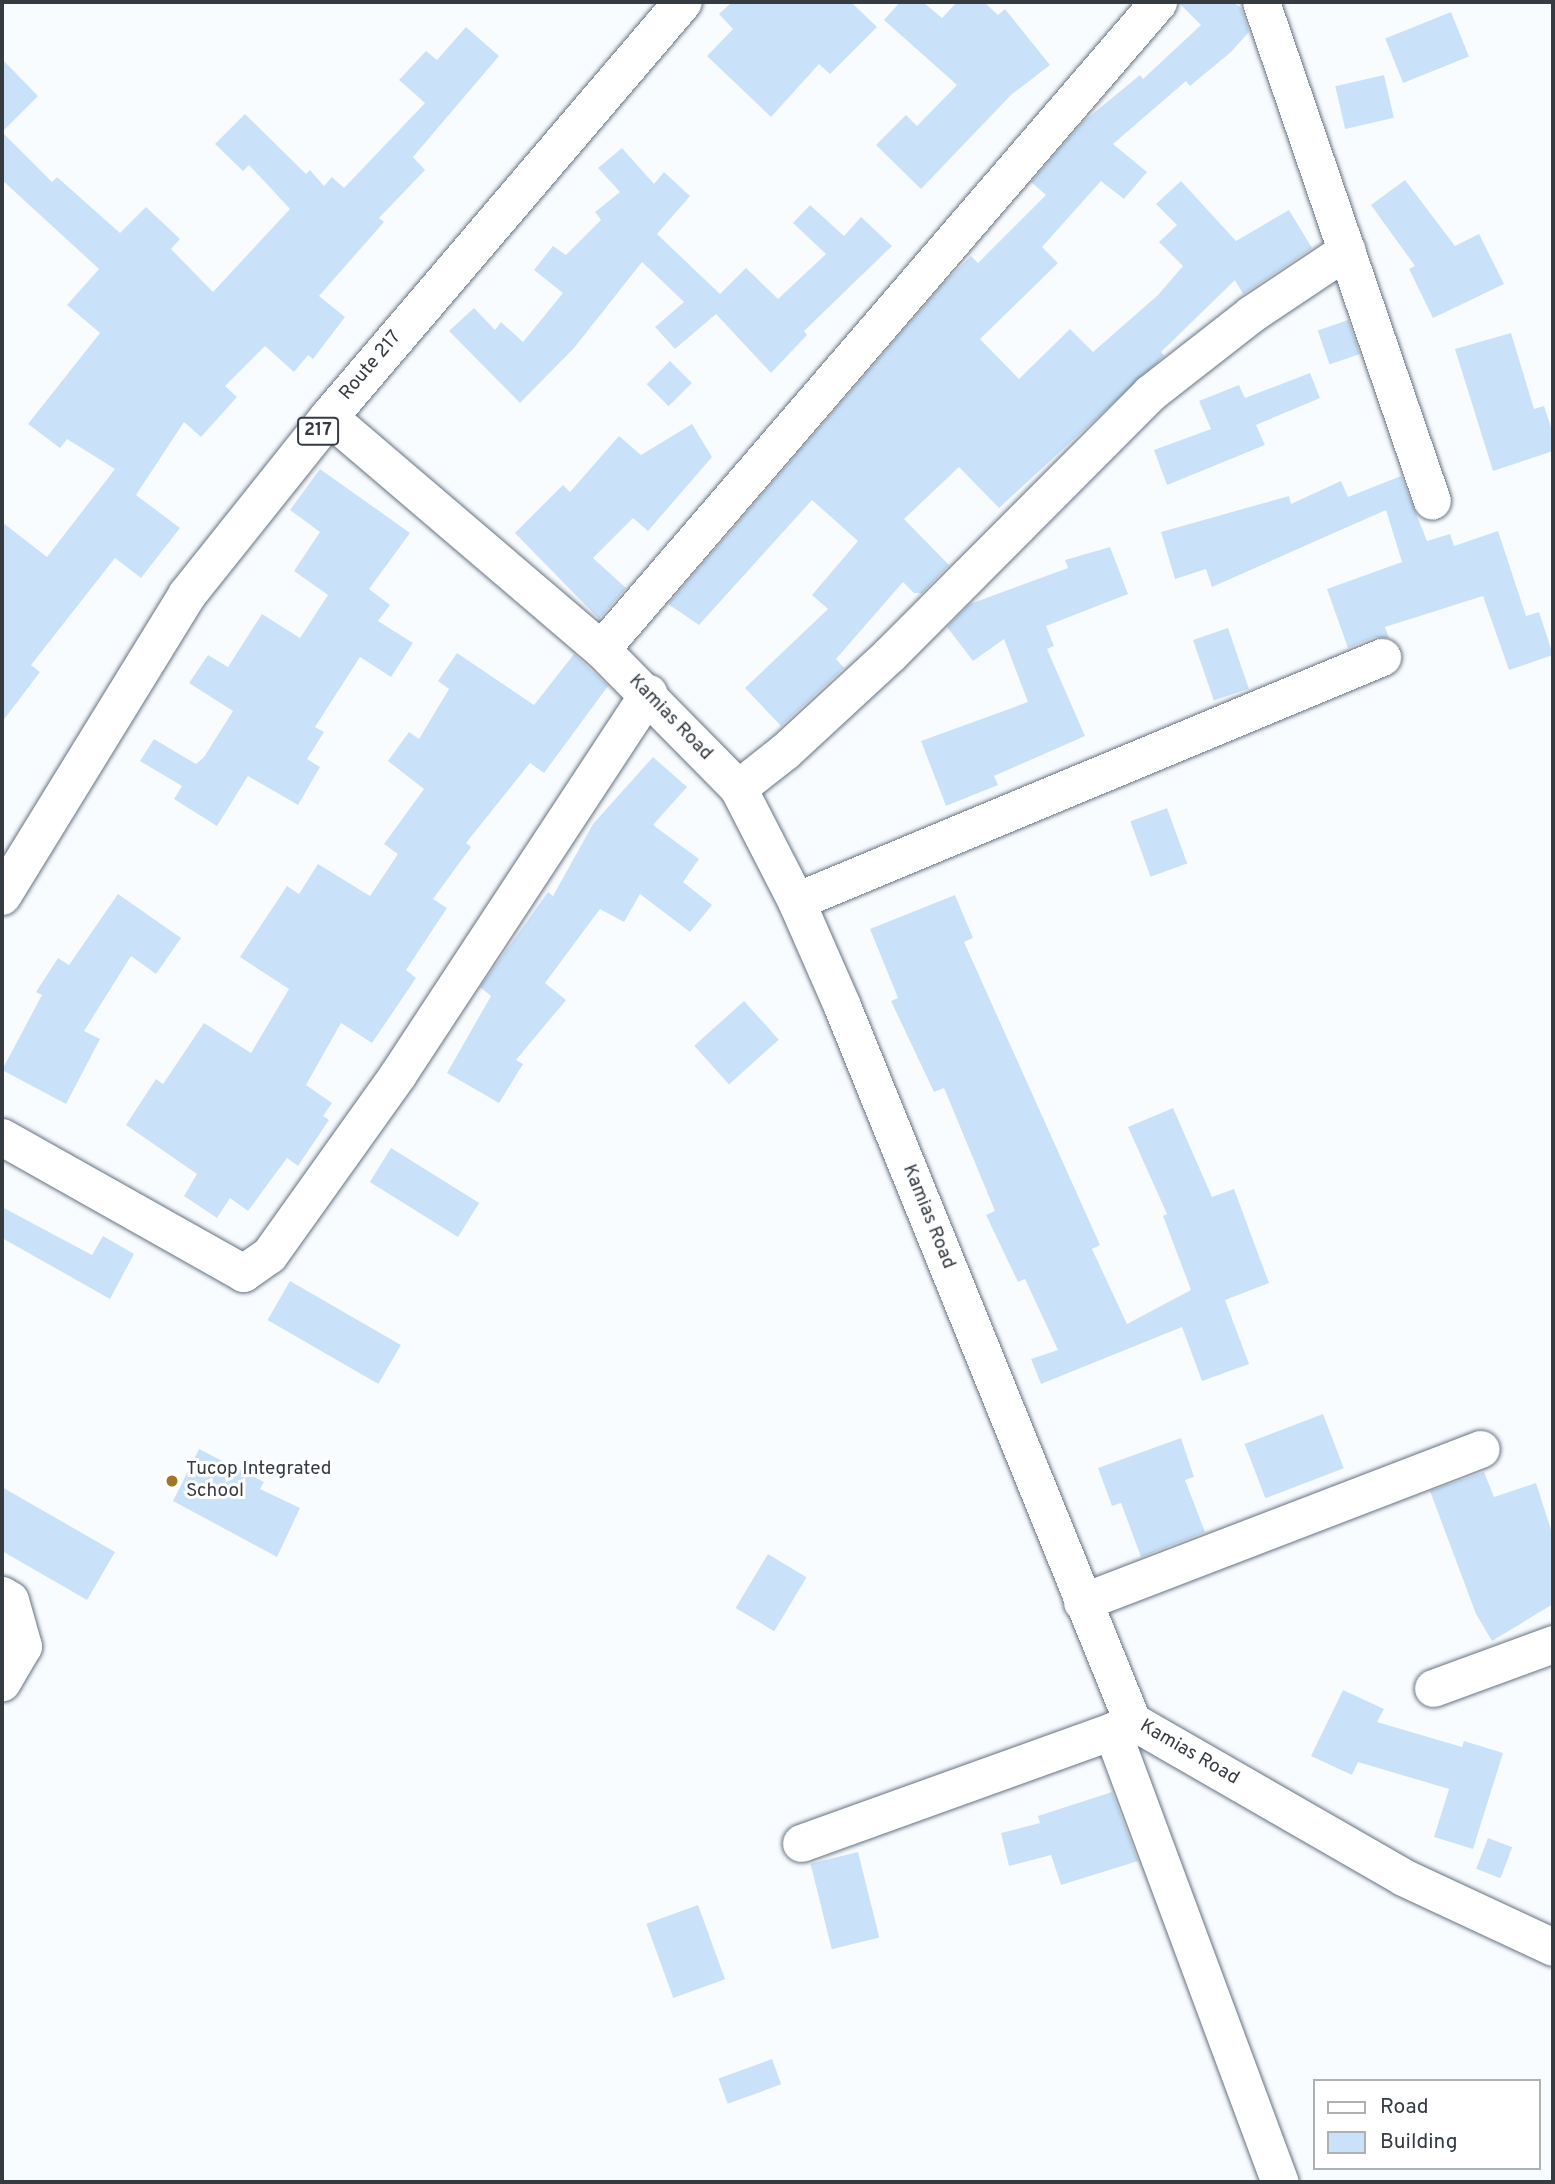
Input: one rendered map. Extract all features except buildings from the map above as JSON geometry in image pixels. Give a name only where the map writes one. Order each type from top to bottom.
[{"type":"main road","name":"Route 217","points":[[2,896],[187,595],[329,417],[683,2]]},
{"type":"street","points":[[601,649],[1158,2]]},
{"type":"street","points":[[1261,2],[1432,501]]},
{"type":"street","points":[[738,788],[785,751],[890,654],[1150,393],[1251,314],[1347,250]]},
{"type":"street","name":"Kamias Road","points":[[329,417],[601,649],[648,693],[738,788],[796,901],[1082,1602],[1122,1726],[1403,1877],[1553,1947]]},
{"type":"street","points":[[796,901],[1382,657]]},
{"type":"street","points":[[2,1137],[243,1273],[269,1255],[398,1074],[648,693]]},
{"type":"street","points":[[1082,1602],[1481,1449]]},
{"type":"street","points":[[2,1595],[10,1600],[23,1646],[2,1682]]},
{"type":"street","points":[[1433,1688],[1553,1644]]},
{"type":"street","points":[[801,1843],[1122,1726],[1280,2182]]},
{"type":"place","name":"Tucop Integrated School","points":[[172,1481]]}]
